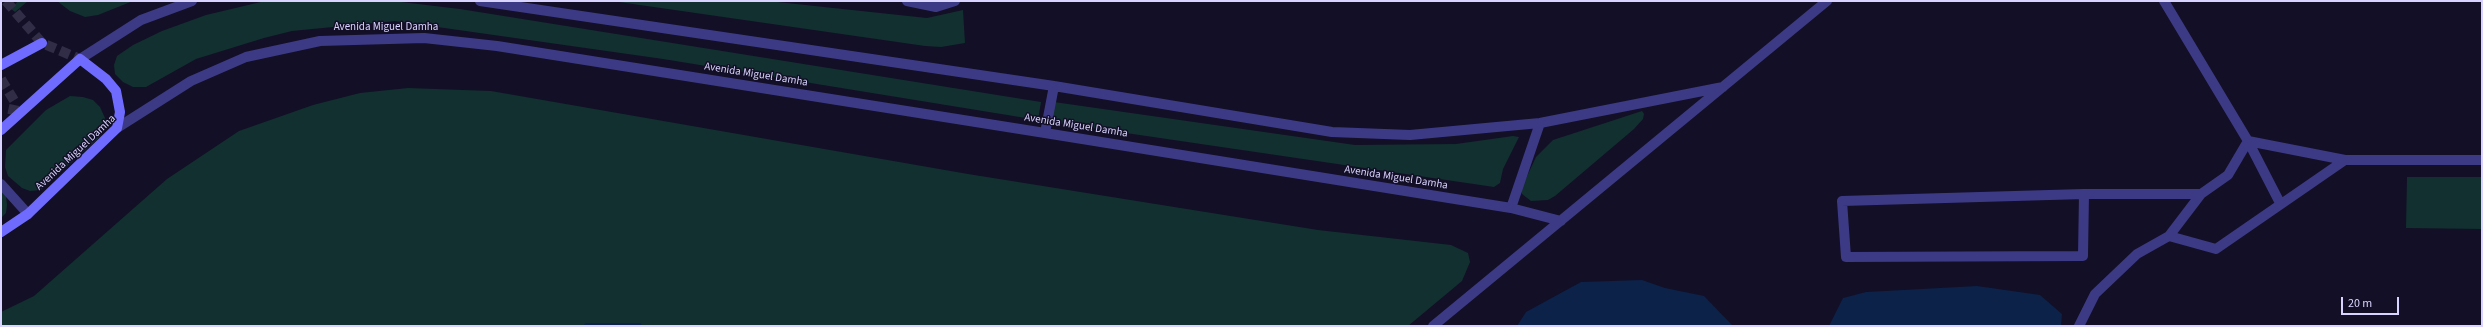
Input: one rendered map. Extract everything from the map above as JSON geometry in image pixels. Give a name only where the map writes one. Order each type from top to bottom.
[{"type":"street","points":[[1,130],[80,59],[141,20],[192,1]]},
{"type":"street","points":[[480,1],[1054,86],[1332,132],[1410,135],[1540,123],[1723,87]]},
{"type":"street","points":[[907,1],[936,7],[955,1]]},
{"type":"street","points":[[1434,326],[1827,1]]},
{"type":"street","points":[[2164,1],[2248,141],[2280,203]]},
{"type":"street","name":"Avenida Miguel Damha","points":[[1,232],[28,214],[117,128],[192,81],[246,57],[320,40],[424,38],[497,46],[1511,208],[1561,221]]},
{"type":"street","points":[[1,65],[42,43]]},
{"type":"street","points":[[80,59],[106,79],[116,91],[120,112],[117,128]]},
{"type":"street","points":[[1045,133],[1054,86]]},
{"type":"street","points":[[1511,208],[1540,123]]},
{"type":"street","points":[[2248,141],[2345,160],[2482,160]]},
{"type":"street","points":[[2079,326],[2095,294],[2137,254],[2169,236],[2201,194],[2228,175],[2248,141]]},
{"type":"street","points":[[2169,236],[2216,249],[2280,203],[2345,160]]},
{"type":"street","points":[[1,184],[28,214]]},
{"type":"street","points":[[2084,194],[2083,256],[1846,258],[1842,201],[2084,194],[2201,194]]},
{"type":"green space","points":[[18,1],[28,1],[15,12],[11,9]]},
{"type":"green space","points":[[57,1],[133,1],[98,15],[85,17],[70,11]]},
{"type":"green space","points":[[265,1],[393,1],[460,9],[1041,102],[1038,120],[663,59],[395,21],[292,31],[264,38],[196,59],[146,87],[133,87],[123,82],[115,74],[114,65],[117,56],[133,45],[162,31],[206,15]]},
{"type":"green space","points":[[612,1],[768,1],[927,18],[963,10],[965,43],[941,47],[925,46]]},
{"type":"green space","points":[[408,88],[491,91],[968,174],[1318,230],[1451,245],[1468,253],[1470,262],[1462,281],[1408,326],[1,326],[1,312],[34,296],[167,179],[239,131],[313,105],[360,93]]},
{"type":"green space","points":[[70,96],[83,97],[93,100],[100,107],[105,118],[100,137],[41,190],[30,191],[22,188],[8,176],[5,167],[6,150],[46,110]]},
{"type":"green space","points":[[1054,102],[1355,145],[1456,144],[1513,136],[1519,137],[1503,169],[1500,183],[1494,187],[1051,122]]},
{"type":"green space","points":[[1642,111],[1644,114],[1643,119],[1634,129],[1555,196],[1548,200],[1531,201],[1522,194],[1521,189],[1536,157],[1553,140]]},
{"type":"green space","points":[[2407,177],[2482,177],[2482,229],[2406,228]]},
{"type":"green space","points":[[1,185],[6,196],[7,205],[6,213],[1,218]]},
{"type":"water","points":[[1642,280],[1665,288],[1704,296],[1733,326],[1517,326],[1526,312],[1581,282]]},
{"type":"water","points":[[1977,286],[2040,295],[2062,314],[2061,326],[1829,326],[1843,298],[1866,292]]},
{"type":"waterway","points":[[587,326],[639,326]]},
{"type":"tunnel","points":[[6,1],[42,43],[80,59]]},
{"type":"tunnel","points":[[1,79],[15,102],[11,121]]}]
